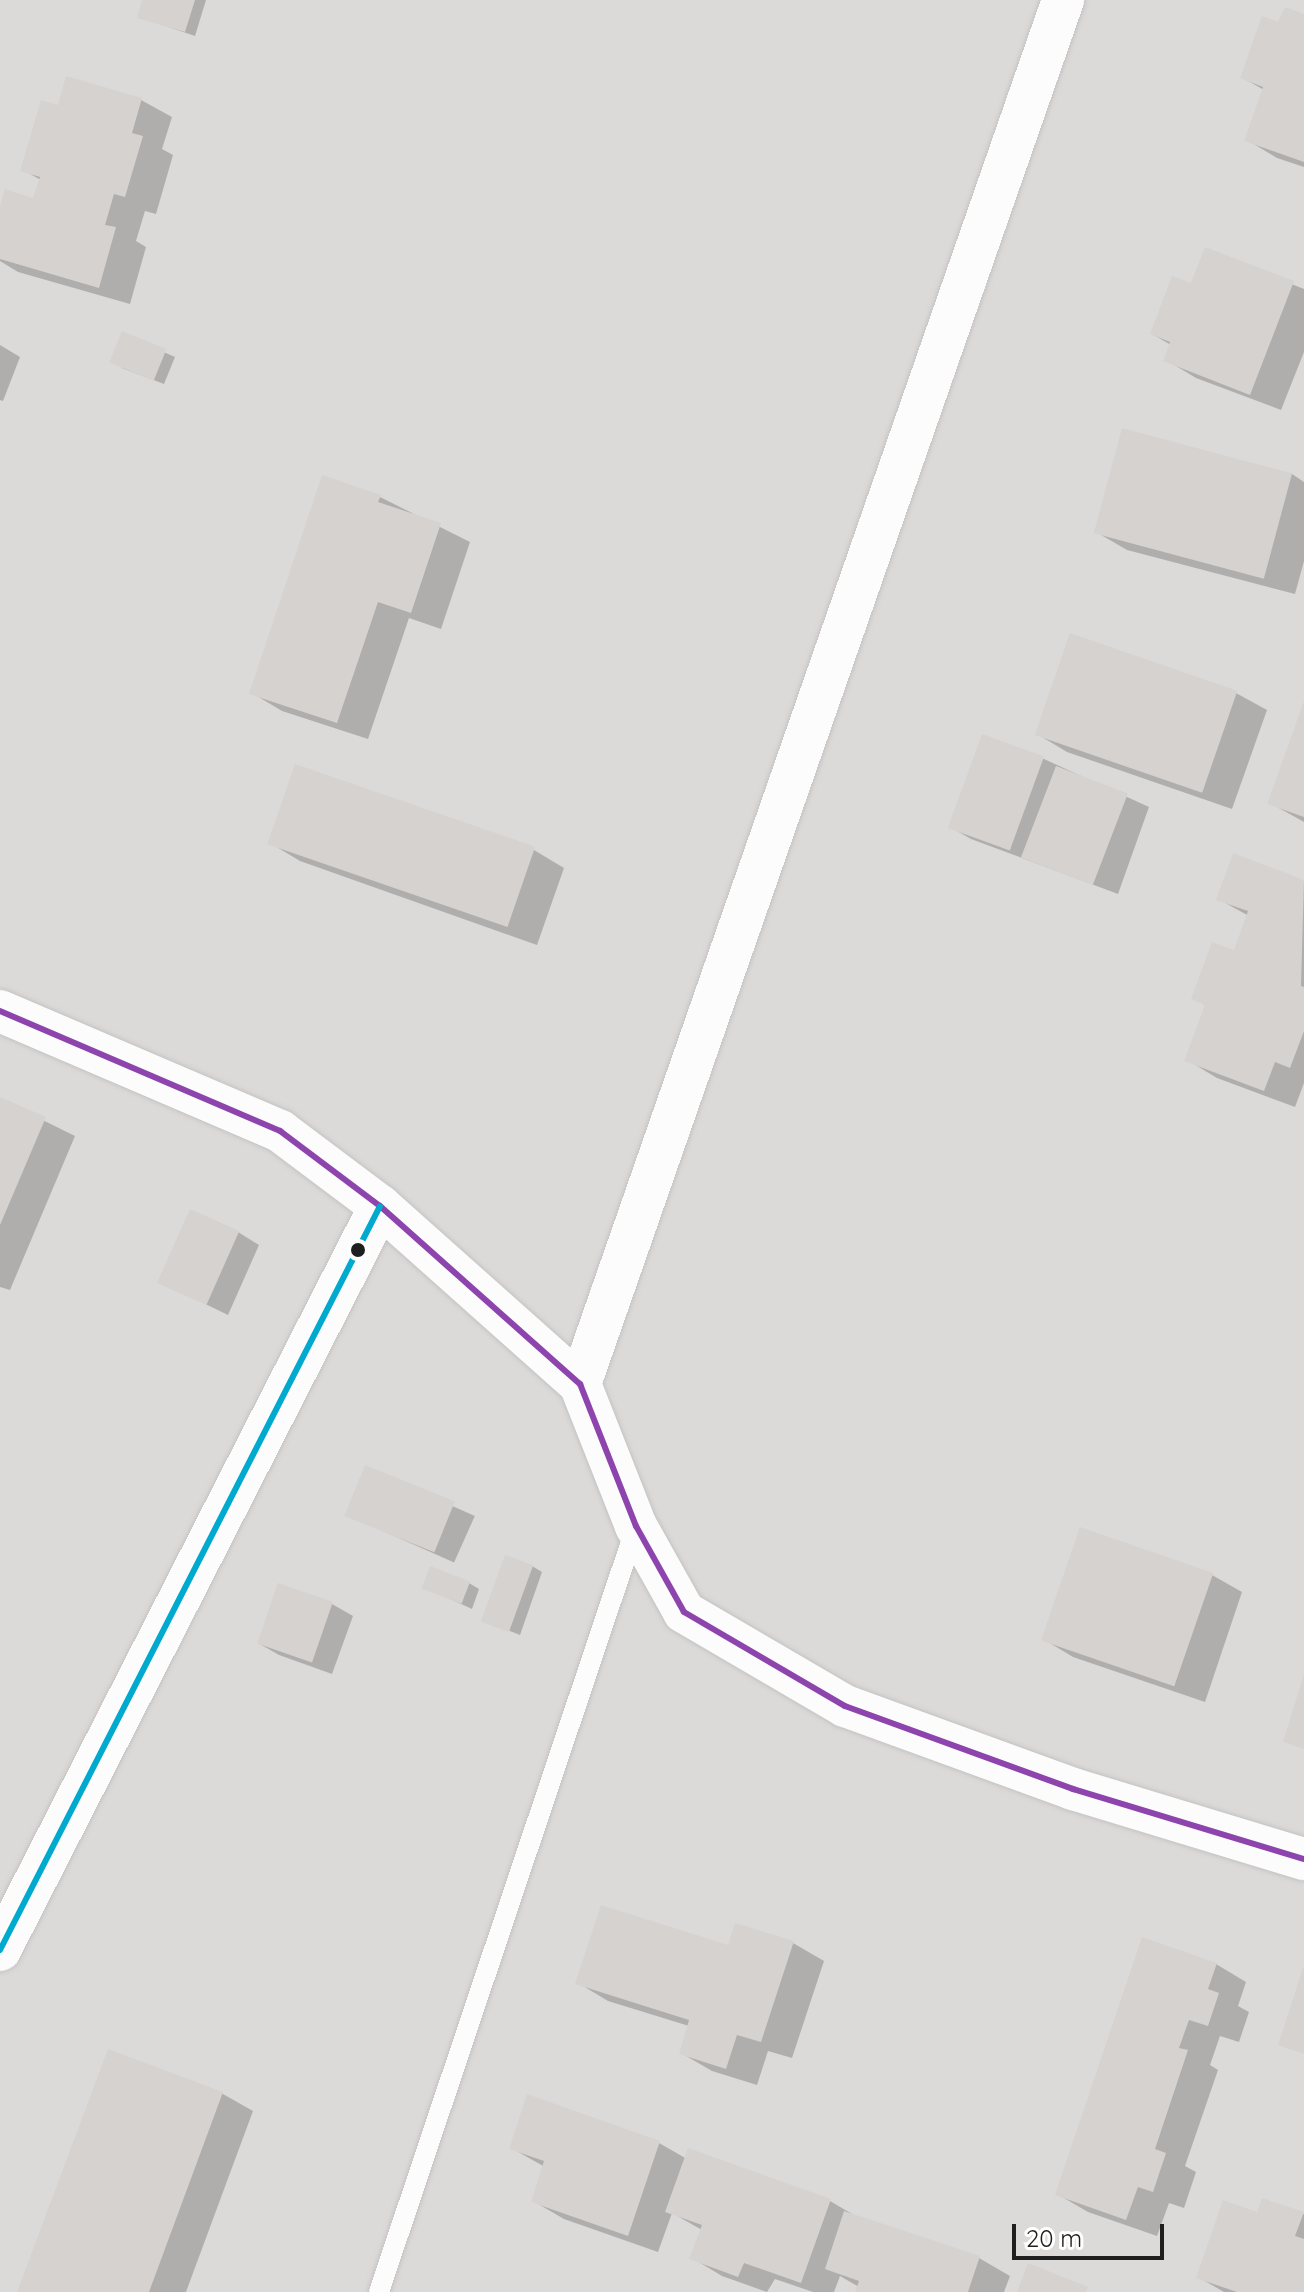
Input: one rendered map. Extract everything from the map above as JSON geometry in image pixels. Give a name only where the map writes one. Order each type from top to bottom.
[{"type":"street","points":[[580,1384],[1063,0]]},
{"type":"street","points":[[0,1011],[280,1131],[380,1206],[580,1384],[636,1526],[684,1612],[845,1706],[1073,1789],[1304,1859]]},
{"type":"street","points":[[0,1950],[380,1206]]},
{"type":"lane","points":[[379,2292],[636,1526]]},
{"type":"shaded area","points":[[0,0],[1304,0],[1304,2292],[0,2292]]},
{"type":"building","points":[[142,0],[195,0],[185,32],[137,18]]},
{"type":"building","points":[[1285,7],[1304,14],[1304,162],[1244,141],[1263,87],[1240,78],[1262,16],[1278,22]]},
{"type":"building","points":[[66,76],[142,98],[132,133],[143,136],[125,197],[114,194],[105,225],[116,227],[99,288],[0,259],[0,206],[5,189],[33,198],[40,177],[20,171],[41,100],[58,105]]},
{"type":"building","points":[[1205,247],[1294,281],[1250,395],[1163,361],[1170,342],[1150,334],[1172,276],[1191,283]]},
{"type":"building","points":[[122,331],[167,349],[154,381],[109,363]]},
{"type":"building","points":[[1122,428],[1292,474],[1264,579],[1094,533]]},
{"type":"building","points":[[322,475],[381,495],[378,502],[441,523],[411,613],[378,602],[337,723],[249,694]]},
{"type":"building","points":[[1070,633],[1237,691],[1202,793],[1035,735]]},
{"type":"building","points":[[1304,701],[1304,817],[1267,804]]},
{"type":"building","points":[[982,734],[1044,757],[1010,851],[948,828]]},
{"type":"building","points":[[295,764],[535,847],[507,927],[267,844]]},
{"type":"building","points":[[1056,766],[1128,794],[1093,885],[1021,857]]},
{"type":"building","points":[[1233,853],[1304,880],[1301,986],[1304,987],[1304,1031],[1290,1068],[1275,1062],[1264,1091],[1184,1061],[1205,1005],[1191,999],[1212,942],[1234,950],[1248,911],[1216,900]]},
{"type":"building","points":[[0,1097],[46,1117],[0,1225]]},
{"type":"building","points":[[190,1209],[239,1231],[206,1305],[157,1283]]},
{"type":"building","points":[[365,1465],[455,1501],[434,1552],[344,1516]]},
{"type":"building","points":[[1080,1527],[1213,1573],[1174,1686],[1041,1640]]},
{"type":"building","points":[[505,1555],[533,1565],[509,1632],[481,1622]]},
{"type":"building","points":[[430,1566],[470,1581],[462,1604],[421,1588]]},
{"type":"building","points":[[278,1583],[333,1602],[312,1662],[257,1644]]},
{"type":"building","points":[[1304,1674],[1304,1749],[1283,1742]]},
{"type":"building","points":[[601,1905],[728,1945],[735,1923],[794,1941],[761,2042],[737,2035],[726,2069],[679,2054],[689,2020],[575,1984]]},
{"type":"building","points":[[1142,1937],[1217,1963],[1208,1989],[1219,1993],[1208,2026],[1189,2020],[1179,2048],[1188,2050],[1155,2149],[1166,2153],[1153,2192],[1138,2187],[1126,2220],[1055,2195]]},
{"type":"building","points":[[1304,1968],[1304,2054],[1278,2045]]},
{"type":"building","points":[[108,2049],[223,2092],[149,2292],[17,2292]]},
{"type":"building","points":[[527,2094],[660,2141],[628,2236],[531,2202],[544,2161],[509,2149]]},
{"type":"building","points":[[688,2148],[831,2199],[801,2283],[744,2263],[738,2277],[689,2259],[702,2225],[665,2212]]},
{"type":"building","points":[[1262,2198],[1304,2212],[1295,2236],[1304,2239],[1304,2292],[1237,2292],[1196,2278],[1223,2200],[1257,2212]]},
{"type":"building","points":[[844,2211],[980,2256],[968,2292],[855,2292],[859,2281],[825,2269]]},
{"type":"building","points":[[1028,2263],[1088,2287],[1086,2292],[1017,2292]]},
{"type":"transit line","points":[[0,1011],[280,1131],[380,1206],[580,1384],[636,1526],[684,1612],[845,1706],[1073,1789],[1304,1859]]},
{"type":"transit line","points":[[0,1950],[380,1206]]}]
